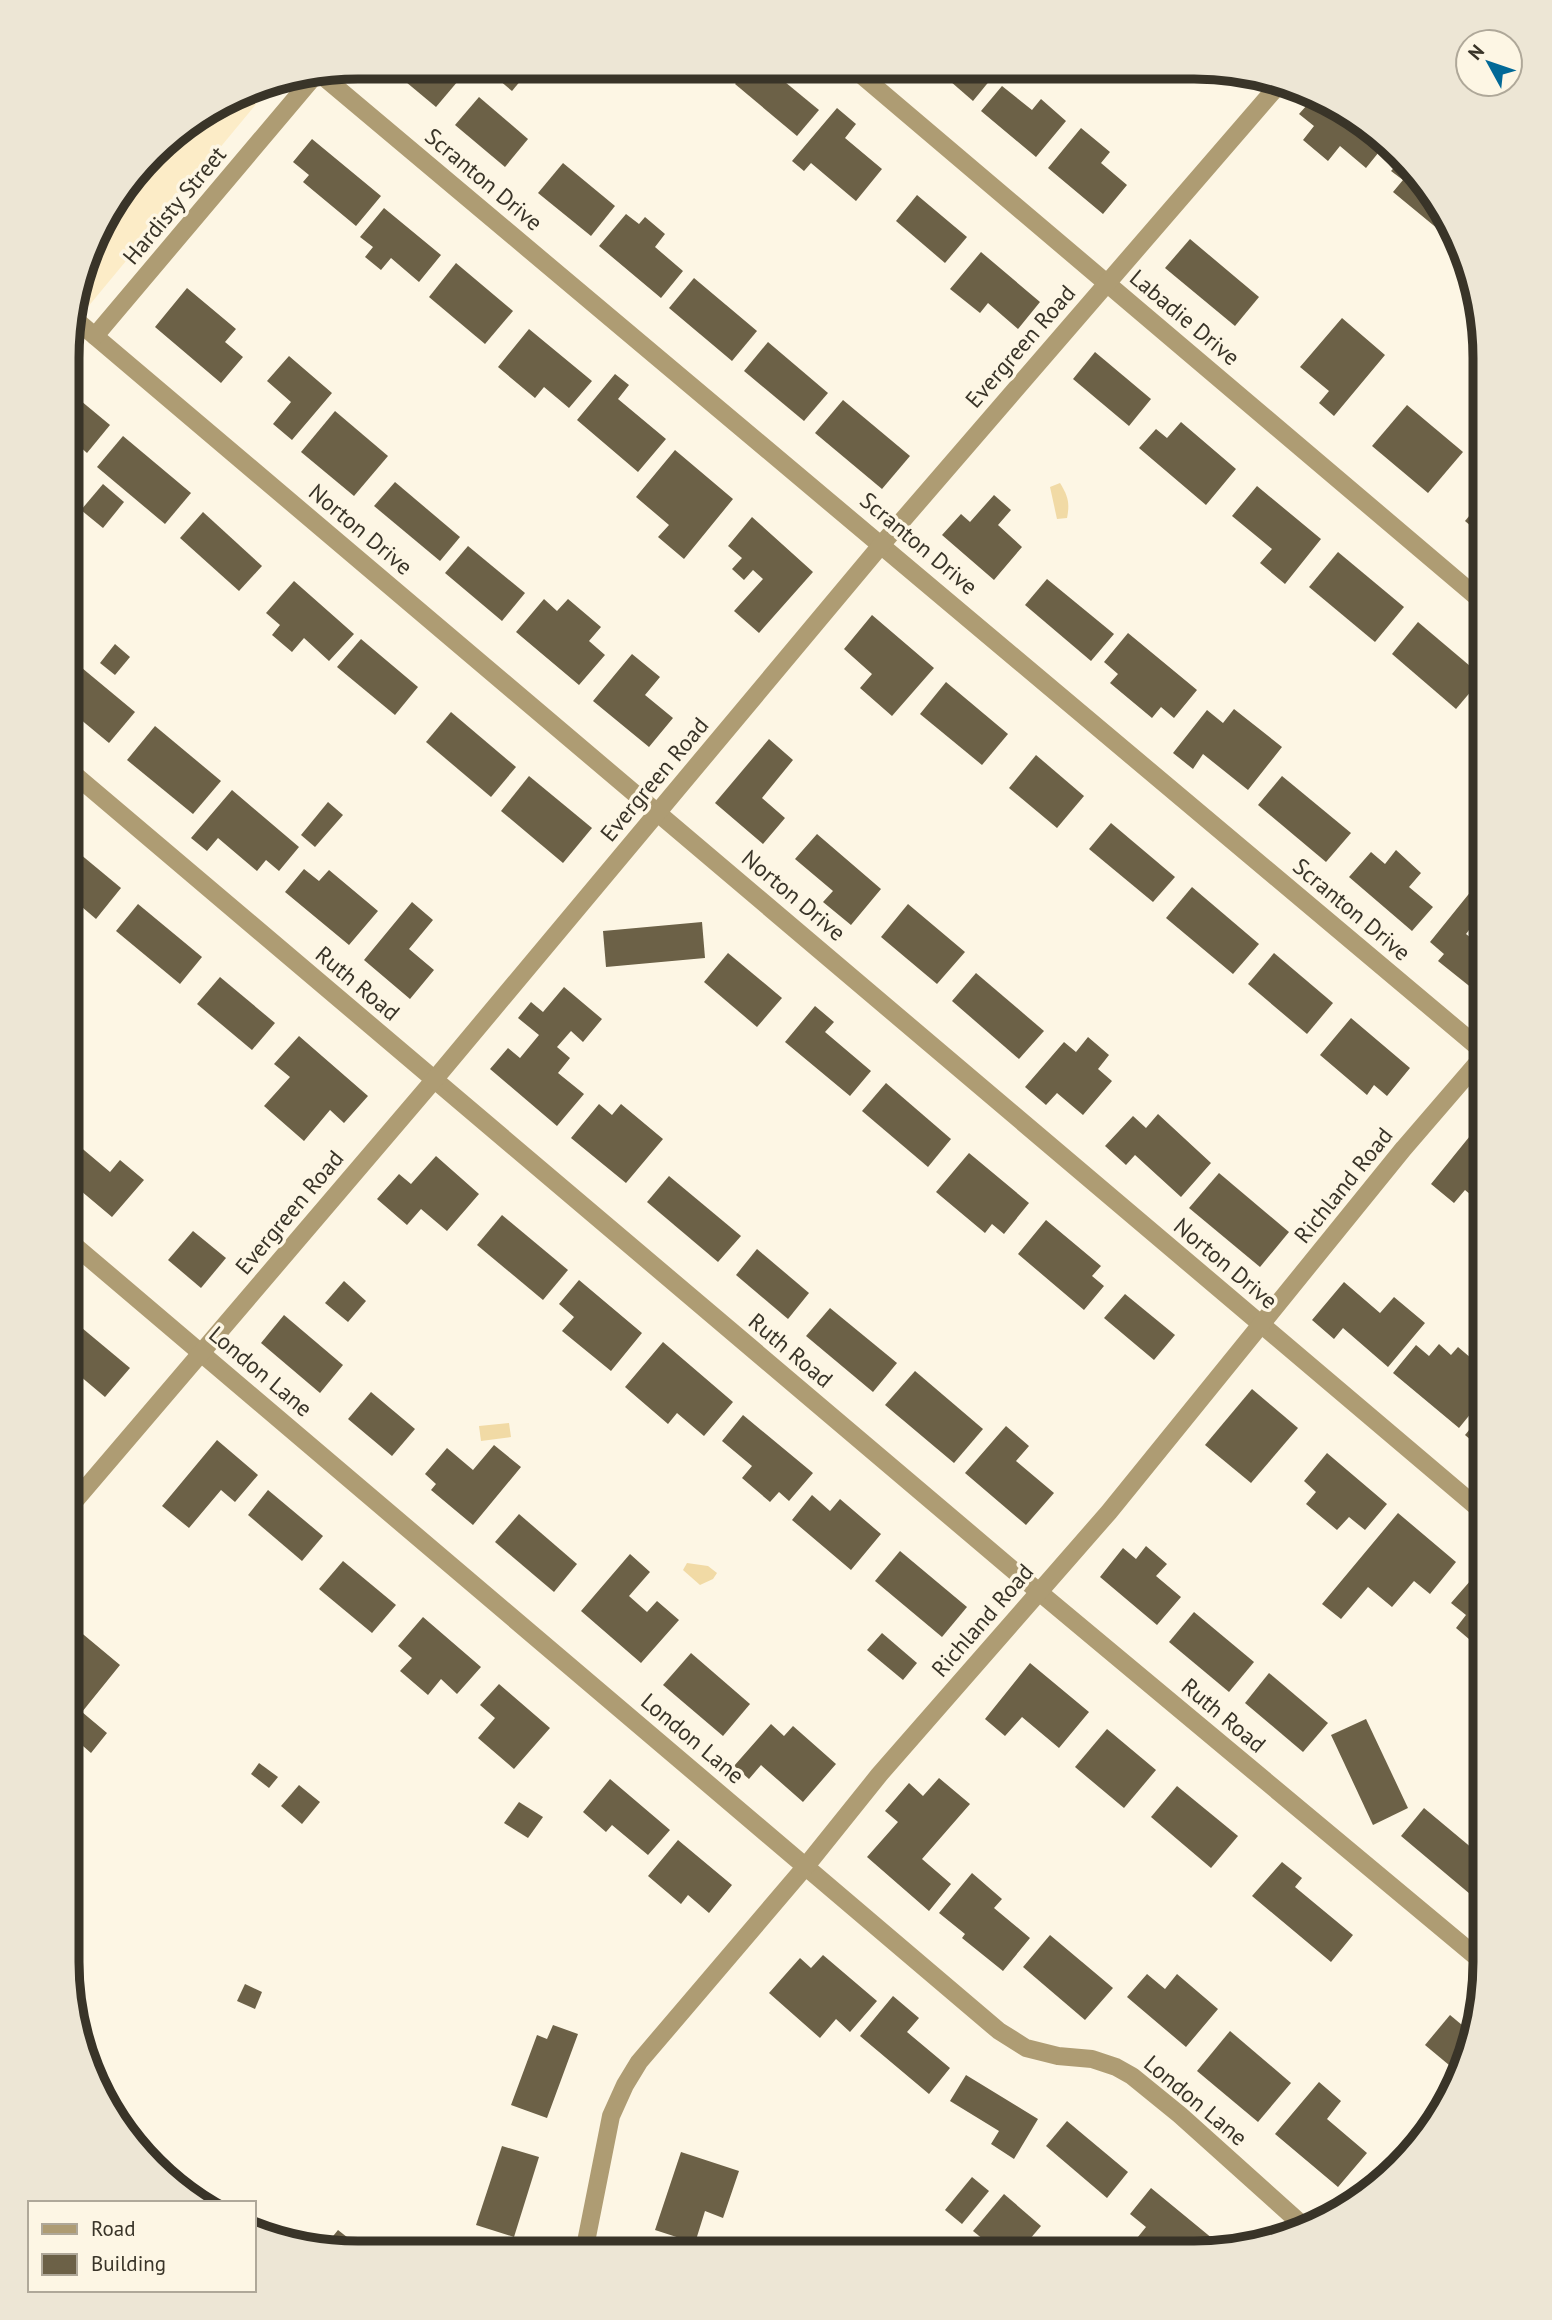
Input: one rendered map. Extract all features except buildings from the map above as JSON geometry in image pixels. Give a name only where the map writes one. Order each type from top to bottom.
[{"type":"street","name":"Labadie Drive","points":[[866,79],[1473,594]]},
{"type":"street","name":"Scranton Drive","points":[[327,80],[1473,1043]]},
{"type":"street","name":"Hardisty Street","points":[[95,336],[310,83]]},
{"type":"street","name":"Evergreen Road","points":[[79,1496],[434,1080],[882,544],[1274,90]]},
{"type":"street","name":"Norton Drive","points":[[81,324],[1473,1504]]},
{"type":"street","name":"Ruth Road","points":[[79,778],[1039,1592],[1473,1954]]},
{"type":"street","name":"Richland Road","points":[[586,2241],[611,2116],[639,2062],[806,1866],[878,1776],[1109,1512],[1404,1148],[1473,1067]]},
{"type":"street","name":"London Lane","points":[[79,1249],[999,2031],[1026,2048],[1058,2056],[1092,2059],[1132,2076],[1180,2115],[1298,2221]]},
{"type":"shaded area","points":[[263,96],[87,308],[84,305],[88,285],[100,251],[116,218],[136,188],[160,160],[188,136],[218,116]]},
{"type":"shaded area","points":[[1060,483],[1067,496],[1068,508],[1067,518],[1057,519],[1050,487]]},
{"type":"shaded area","points":[[509,1423],[511,1437],[481,1441],[479,1426]]},
{"type":"shaded area","points":[[687,1563],[708,1566],[717,1573],[713,1579],[700,1585],[683,1570]]}]
